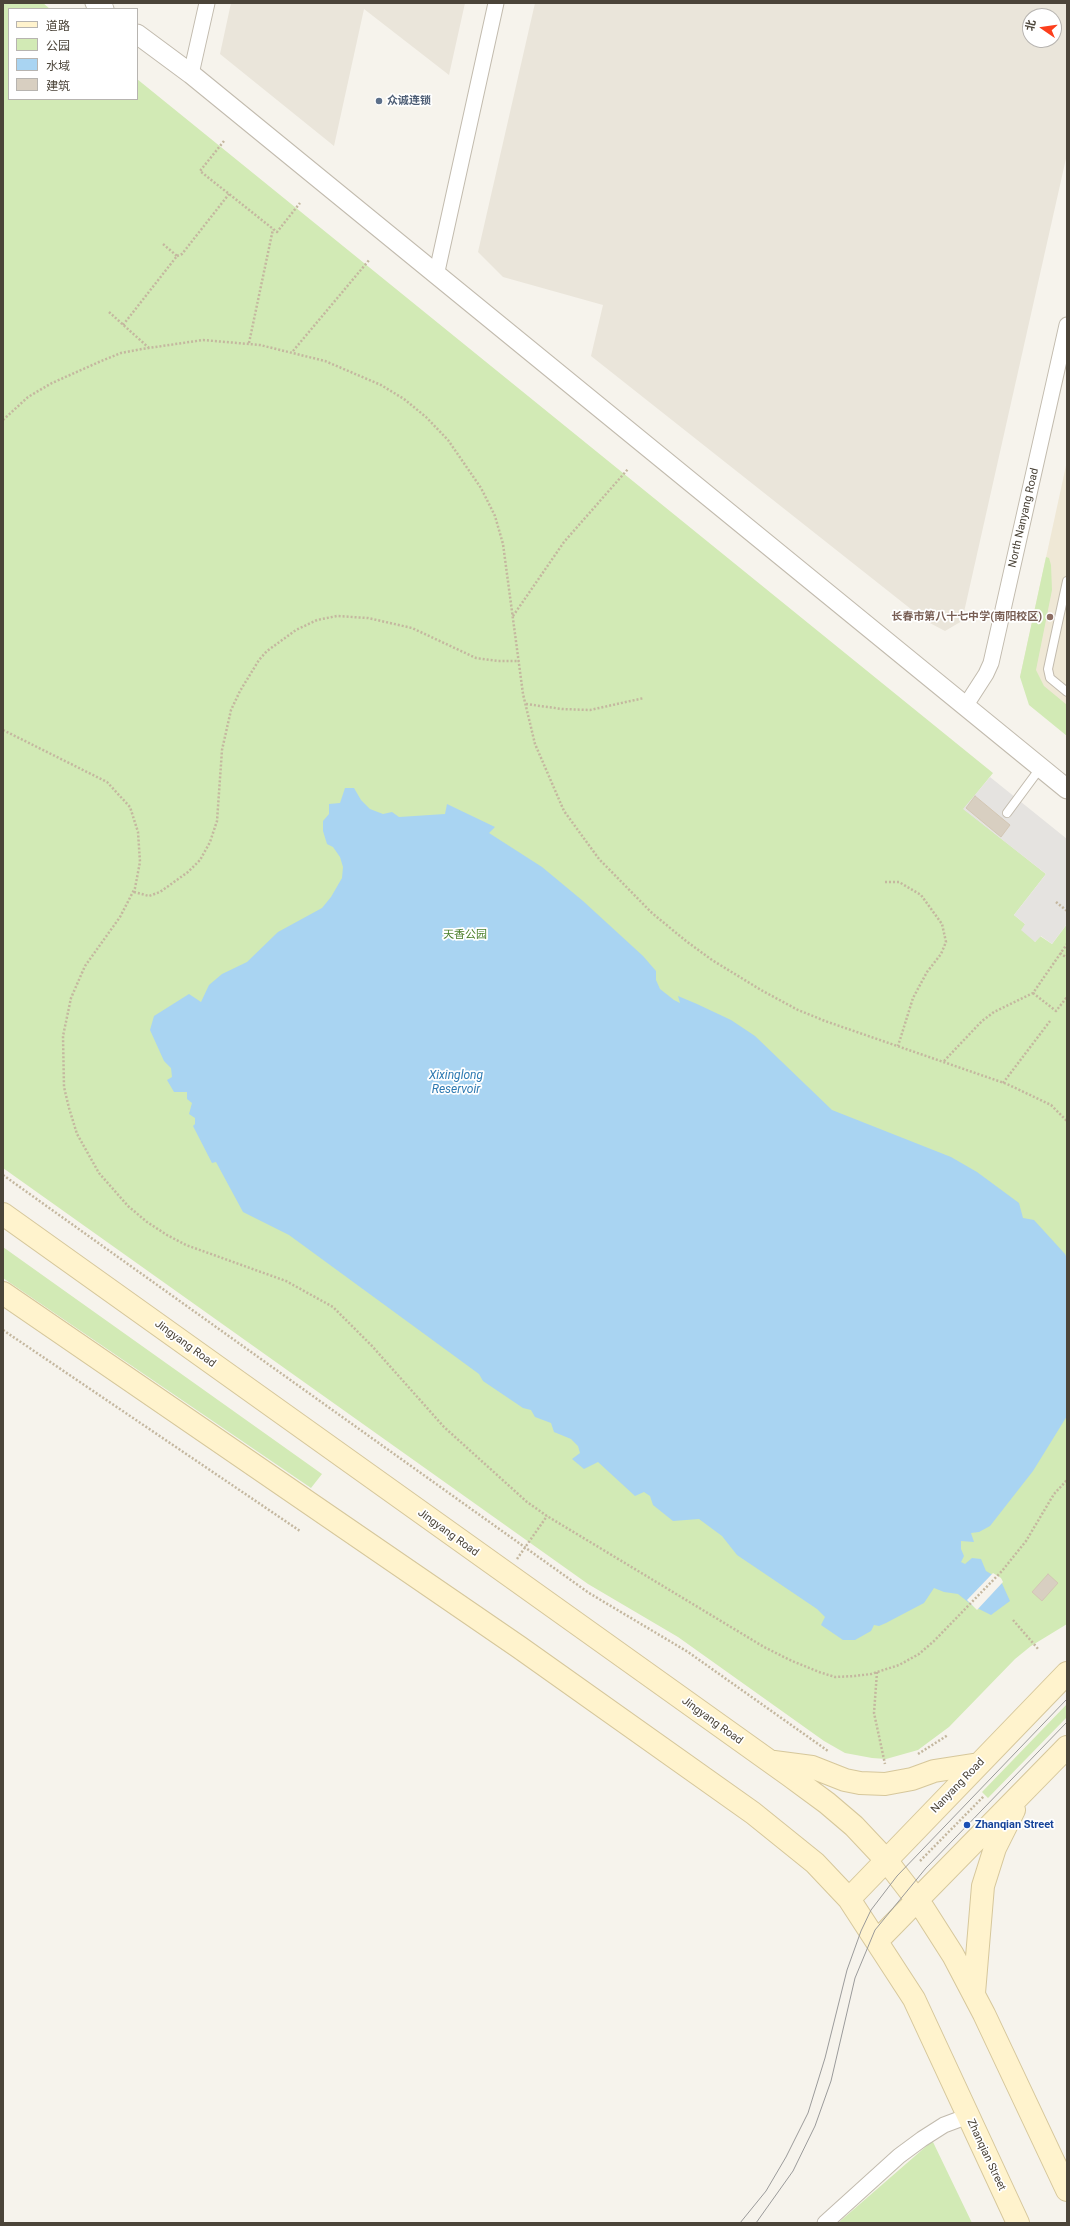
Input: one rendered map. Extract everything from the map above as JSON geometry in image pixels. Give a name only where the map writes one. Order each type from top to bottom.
[{"type":"main road","name":"Jingyang Road","points":[[3,1214],[827,1803],[854,1826],[886,1860]]},
{"type":"main road","points":[[3,1293],[519,1647],[753,1814],[815,1863],[849,1899]]},
{"type":"main road","name":"Nanyang Road","points":[[849,1899],[1067,1673]]},
{"type":"main road","points":[[877,1942],[1067,1747]]},
{"type":"main road","points":[[770,1762],[812,1767],[845,1780],[860,1784],[885,1784],[912,1779],[934,1771],[979,1764]]},
{"type":"main road","points":[[974,1994],[983,1886],[995,1848],[1024,1790]]},
{"type":"main road","points":[[886,1860],[917,1901],[953,1955],[974,1994],[1067,2190]]},
{"type":"main road","name":"Zhanqian Street","points":[[849,1899],[914,1999],[1018,2223]]},
{"type":"street","points":[[191,74],[207,3]]},
{"type":"street","points":[[436,276],[496,3]]},
{"type":"street","points":[[138,35],[191,74],[436,276],[966,705],[1067,789]]},
{"type":"street","name":"North Nanyang Road","points":[[966,705],[986,674],[994,652],[1067,325]]},
{"type":"street","points":[[825,2223],[899,2156],[944,2125],[968,2116]]},
{"type":"lane","points":[[1067,581],[1048,669],[1050,678],[1067,692]]},
{"type":"lane","points":[[1007,813],[1040,767]]},
{"type":"path","points":[[224,141],[200,171],[277,232],[300,203]]},
{"type":"path","points":[[123,325],[177,256],[182,254],[229,194]]},
{"type":"path","points":[[249,343],[273,229]]},
{"type":"path","points":[[163,244],[177,256]]},
{"type":"path","points":[[293,351],[370,259]]},
{"type":"path","points":[[109,312],[149,348]]},
{"type":"path","points":[[3,420],[28,397],[52,383],[121,353],[203,340],[249,343],[293,351],[325,360],[380,384],[426,417],[448,440],[481,488],[495,516],[503,544],[526,704],[535,744],[564,811],[599,860],[652,913],[712,960],[798,1010],[1003,1083],[1051,1105],[1067,1121]]},
{"type":"path","points":[[513,616],[564,542],[628,469]]},
{"type":"path","points":[[134,892],[149,896],[160,892],[188,872],[200,860],[210,842],[217,821],[223,743],[231,710],[240,691],[259,660],[267,651],[296,630],[317,620],[337,616],[368,618],[412,628],[476,658],[498,661],[519,660]]},
{"type":"path","points":[[526,704],[562,709],[590,710],[644,698]]},
{"type":"path","points":[[3,730],[94,774],[107,782],[125,799],[135,817],[138,832],[140,867],[134,892],[120,917],[103,938],[82,972],[71,998],[64,1036],[64,1087],[69,1108],[82,1146],[99,1174],[128,1206],[147,1222],[167,1235],[198,1249],[286,1281],[333,1307],[372,1346],[444,1427],[512,1489],[547,1516],[764,1647],[792,1661],[835,1677],[855,1676],[877,1672],[899,1665],[919,1654],[971,1604],[1002,1571],[1026,1541],[1054,1494],[1067,1480]]},
{"type":"path","points":[[885,882],[899,882],[921,895],[942,924],[946,942],[941,954],[927,972],[913,998],[898,1046]]},
{"type":"path","points":[[1056,902],[1067,911]]},
{"type":"path","points":[[944,1061],[982,1021],[994,1012],[1033,993],[1067,944]]},
{"type":"path","points":[[1060,953],[1067,958]]},
{"type":"path","points":[[1033,993],[1056,1011],[1067,997]]},
{"type":"path","points":[[1003,1083],[1050,1021]]},
{"type":"path","points":[[3,1175],[589,1593],[688,1652],[811,1740],[834,1754]]},
{"type":"path","points":[[3,1330],[300,1531]]},
{"type":"path","points":[[507,1574],[547,1516]]},
{"type":"path","points":[[1013,1620],[1039,1650]]},
{"type":"path","points":[[877,1672],[874,1713],[885,1765]]},
{"type":"path","points":[[915,1756],[948,1735]]},
{"type":"path","points":[[881,1765],[891,1764]]},
{"type":"path","points":[[920,1861],[984,1796]]},
{"type":"shaded area","points":[[231,3],[465,3],[449,75],[364,9],[334,146],[220,54]]},
{"type":"shaded area","points":[[535,3],[1067,3],[1067,154],[962,621],[945,631],[926,621],[591,356],[603,305],[503,277],[478,252]]},
{"type":"shaded area","name":"长春市第八十七中学(南阳校区)","points":[[1067,461],[1067,736],[1020,677]]},
{"type":"shaded area","points":[[990,777],[1067,839],[1067,924],[1052,944],[1041,936],[1035,942],[1021,930],[1025,924],[1014,915],[1046,874],[963,809]]},
{"type":"green space","name":"天香公园","points":[[3,3],[43,3],[49,8],[8,8],[8,100],[138,100],[138,80],[993,773],[964,809],[1046,874],[1014,915],[1025,924],[1035,942],[1040,936],[1052,944],[1067,924],[1067,1624],[1031,1646],[1015,1659],[949,1727],[918,1750],[886,1759],[845,1753],[824,1741],[678,1637],[588,1584],[3,1168]]},
{"type":"green space","points":[[1046,557],[1049,558],[1051,565],[1052,590],[1036,670],[1044,686],[1067,705],[1067,736],[1029,705],[1020,677]]},
{"type":"green space","points":[[3,1247],[322,1474],[311,1488],[3,1278]]},
{"type":"green space","points":[[1067,1704],[1067,1717],[988,1798],[982,1792]]},
{"type":"green space","points":[[933,2142],[972,2223],[838,2223],[930,2143]]},
{"type":"water","name":"Xixinglong Reservoir","points":[[345,788],[354,788],[361,800],[370,809],[383,814],[392,812],[399,817],[445,814],[447,804],[495,827],[489,833],[542,867],[583,901],[643,956],[656,971],[656,980],[660,989],[674,1000],[680,1003],[678,996],[697,1004],[731,1020],[755,1036],[832,1110],[951,1157],[977,1172],[1019,1203],[1023,1218],[1034,1220],[1065,1254],[1067,1258],[1067,1416],[1033,1471],[990,1526],[979,1532],[971,1533],[974,1542],[961,1541],[961,1549],[964,1556],[961,1562],[965,1564],[972,1558],[981,1559],[986,1571],[1000,1579],[1010,1601],[991,1615],[973,1606],[958,1594],[944,1592],[934,1588],[924,1603],[886,1623],[879,1626],[874,1625],[871,1631],[855,1640],[843,1640],[821,1625],[825,1617],[817,1609],[737,1555],[722,1536],[699,1519],[673,1521],[653,1505],[650,1496],[644,1492],[635,1496],[598,1462],[584,1469],[572,1459],[580,1453],[578,1446],[571,1439],[554,1432],[551,1423],[535,1417],[531,1410],[523,1408],[483,1381],[479,1374],[289,1235],[243,1212],[216,1162],[212,1163],[193,1126],[195,1124],[195,1118],[189,1114],[192,1103],[187,1099],[187,1092],[174,1092],[167,1080],[172,1077],[171,1068],[164,1061],[150,1030],[154,1016],[189,994],[201,1002],[209,985],[222,974],[247,962],[278,932],[322,908],[331,897],[342,878],[343,867],[340,857],[333,847],[327,844],[323,831],[323,821],[329,814],[329,804],[340,803]]},
{"type":"pier","points":[[993,1573],[1001,1578],[1003,1582],[977,1610],[967,1600]]},
{"type":"building","points":[[975,796],[1010,825],[1001,837],[966,808]]},
{"type":"building","points":[[1048,1574],[1058,1583],[1042,1601],[1032,1592]]},
{"type":"tram line","points":[[740,2223],[766,2191],[786,2157],[808,2113],[825,2058],[847,1970],[861,1931],[871,1910],[897,1876],[1067,1699]]},
{"type":"tram line","points":[[756,2223],[793,2171],[815,2126],[831,2081],[855,1978],[875,1930],[926,1868],[1067,1722]]},
{"type":"place","name":"众诚连锁","points":[[379,101]]},
{"type":"place","name":"长春市第八十七中学(南阳校区)","points":[[1050,617]]},
{"type":"place","name":"Zhanqian Street","points":[[967,1825]]}]
